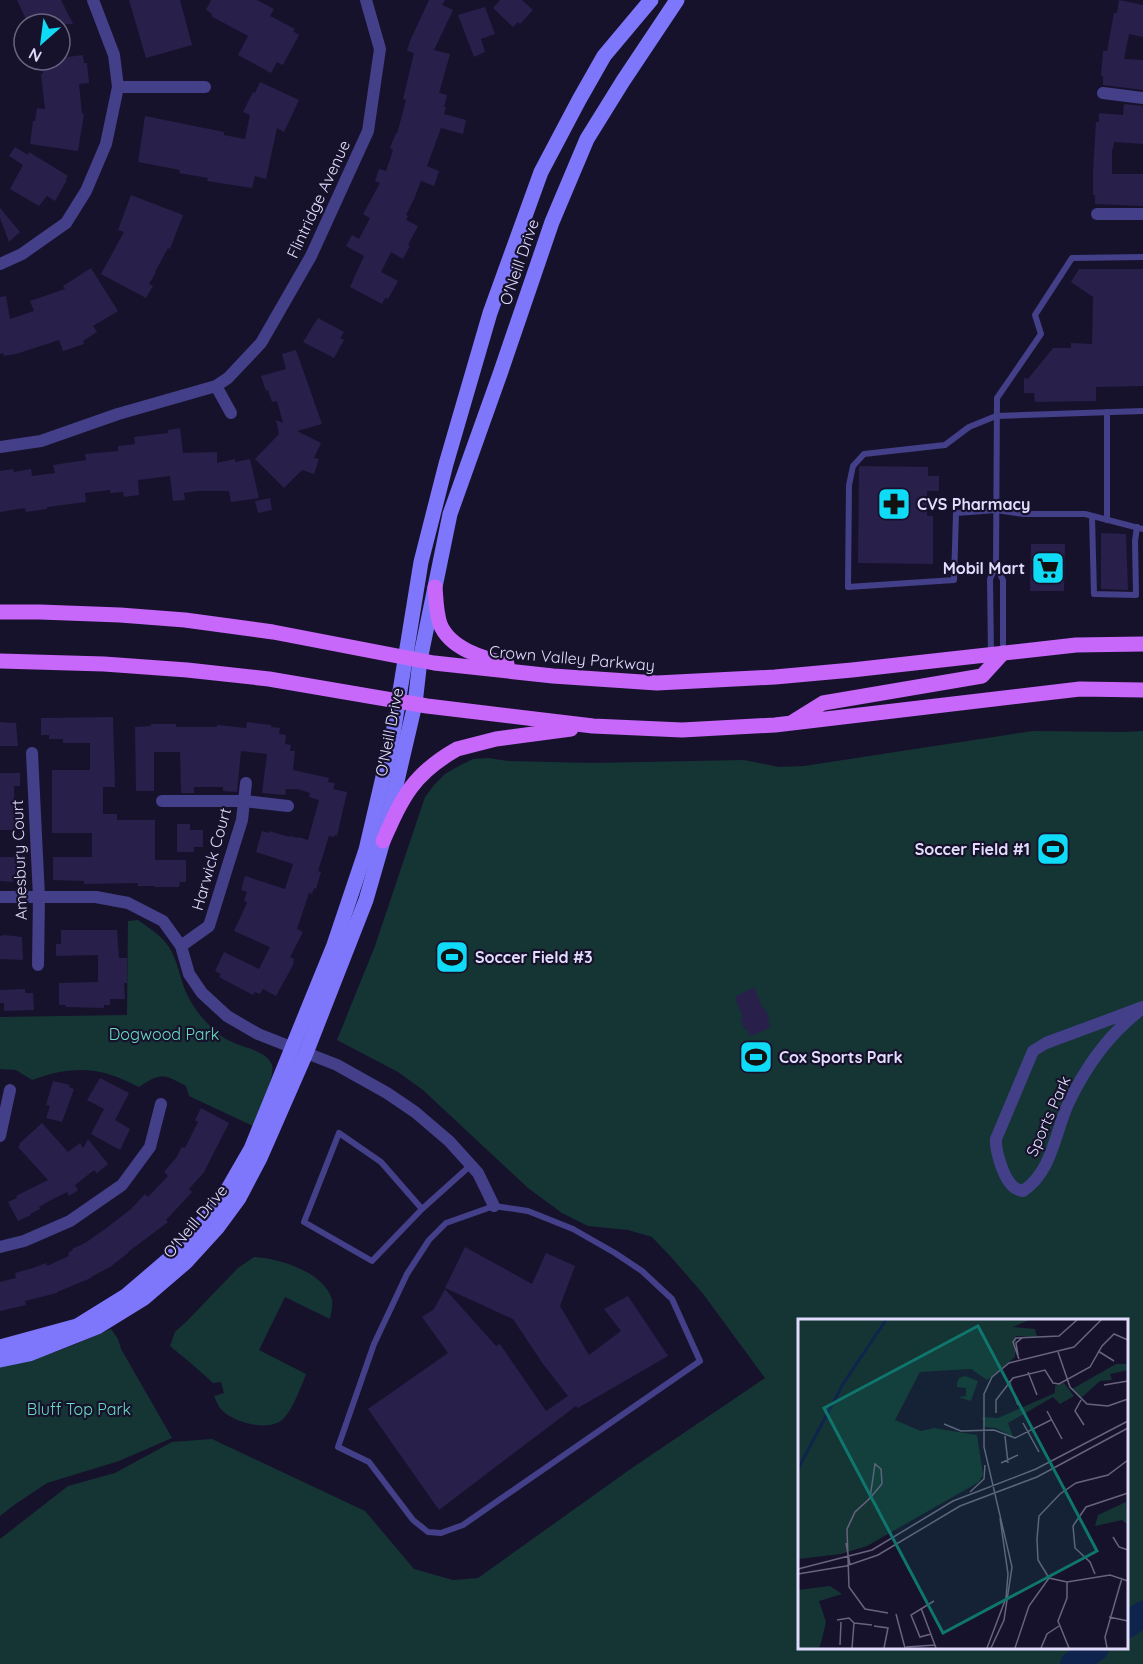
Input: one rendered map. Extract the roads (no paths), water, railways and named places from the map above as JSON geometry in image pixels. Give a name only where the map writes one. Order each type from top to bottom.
[{"type":"main road","name":"O'Neill Drive","points":[[0,1360],[29,1354],[97,1327],[144,1298],[186,1263],[217,1228],[239,1198],[260,1158],[300,1050],[366,850],[393,734],[421,562],[446,464],[490,313],[542,172],[579,100],[604,56],[651,0]]},
{"type":"main road","name":"O'Neill Drive","points":[[0,1347],[77,1326],[127,1295],[176,1253],[221,1202],[251,1149],[300,1050],[366,900],[383,841],[415,704],[420,660],[450,514],[552,222],[587,139],[677,0]]},
{"type":"main road","points":[[435,586],[436,610],[441,626],[450,638],[463,648],[478,655],[553,676]]},
{"type":"main road","name":"Crown Valley Parkway","points":[[0,612],[120,615],[186,620],[273,632],[420,660],[553,676],[657,683],[819,673],[1076,645],[1143,644]]},
{"type":"main road","points":[[791,723],[822,703],[982,676],[997,654]]},
{"type":"main road","points":[[0,661],[104,664],[187,670],[269,679],[398,702],[593,726],[681,730],[791,723],[1080,689],[1143,690]]},
{"type":"main road","points":[[383,841],[396,810],[413,783],[434,763],[452,752],[496,740],[593,726]]},
{"type":"street","points":[[0,264],[22,254],[66,223],[86,191],[106,144],[118,87],[114,55],[93,0]]},
{"type":"street","name":"Flintridge Avenue","points":[[0,447],[40,441],[118,414],[216,386],[228,378],[261,343],[311,256],[368,131],[380,49],[366,0]]},
{"type":"street","points":[[118,87],[205,87]]},
{"type":"street","points":[[1103,93],[1143,98]]},
{"type":"street","points":[[1097,214],[1143,214]]},
{"type":"street","points":[[216,386],[231,413]]},
{"type":"street","name":"Amesbury Court","points":[[32,753],[39,897],[38,965]]},
{"type":"street","name":"Harwick Court","points":[[180,946],[208,926],[242,820],[246,783]]},
{"type":"street","name":"Harwick Court","points":[[162,801],[244,801],[288,806]]},
{"type":"street","points":[[0,897],[96,897],[128,903],[163,921],[180,946],[189,974],[202,993],[227,1016],[258,1034],[337,1065],[387,1093],[416,1113],[449,1141],[472,1165],[494,1206]]},
{"type":"street","name":"Sports Park","points":[[1143,1007],[1110,1038],[1088,1069],[1068,1103],[1050,1155],[1040,1174],[1023,1191],[1013,1187],[1009,1183],[997,1152],[996,1139],[1033,1051],[1046,1043],[1143,1007]]},
{"type":"street","points":[[0,1136],[10,1090]]},
{"type":"street","points":[[0,1247],[24,1241],[70,1221],[122,1185],[150,1147],[161,1104]]},
{"type":"lane","points":[[997,654],[990,579],[996,566],[997,398],[1041,334],[1035,315],[1072,258],[1143,257]]},
{"type":"lane","points":[[1092,516],[1094,594],[1136,595],[1135,540],[1140,528],[1107,520],[1092,516],[1084,514],[1024,514],[996,510],[956,513],[954,580],[848,587],[849,485],[853,466],[864,454],[945,445],[969,427],[996,416],[1143,411]]},
{"type":"lane","points":[[1107,412],[1107,520]]},
{"type":"lane","points":[[996,566],[1003,580],[997,654]]},
{"type":"lane","points":[[422,1209],[381,1162],[339,1133],[304,1222],[372,1261],[422,1209],[472,1165]]},
{"type":"lane","points":[[494,1206],[528,1211],[573,1229],[615,1253],[642,1272],[672,1299],[700,1361],[463,1525],[441,1533],[428,1532],[413,1520],[369,1462],[338,1447],[374,1344],[407,1274],[429,1240],[446,1223],[494,1206]]},
{"type":"waterway","points":[[1128,1625],[1143,1614]]},
{"type":"waterway","points":[[1073,1664],[1095,1649]]},
{"type":"place","name":"CVS Pharmacy","points":[[894,504]]},
{"type":"place","name":"Mobil Mart","points":[[1048,568]]},
{"type":"place","name":"Soccer Field #1","points":[[1053,849]]},
{"type":"place","name":"Soccer Field #3","points":[[452,957]]},
{"type":"place","name":"Cox Sports Park","points":[[756,1057]]},
{"type":"park label","name":"Dogwood Park","points":[[164,1034]]},
{"type":"park label","name":"Bluff Top Park","points":[[79,1409]]}]
